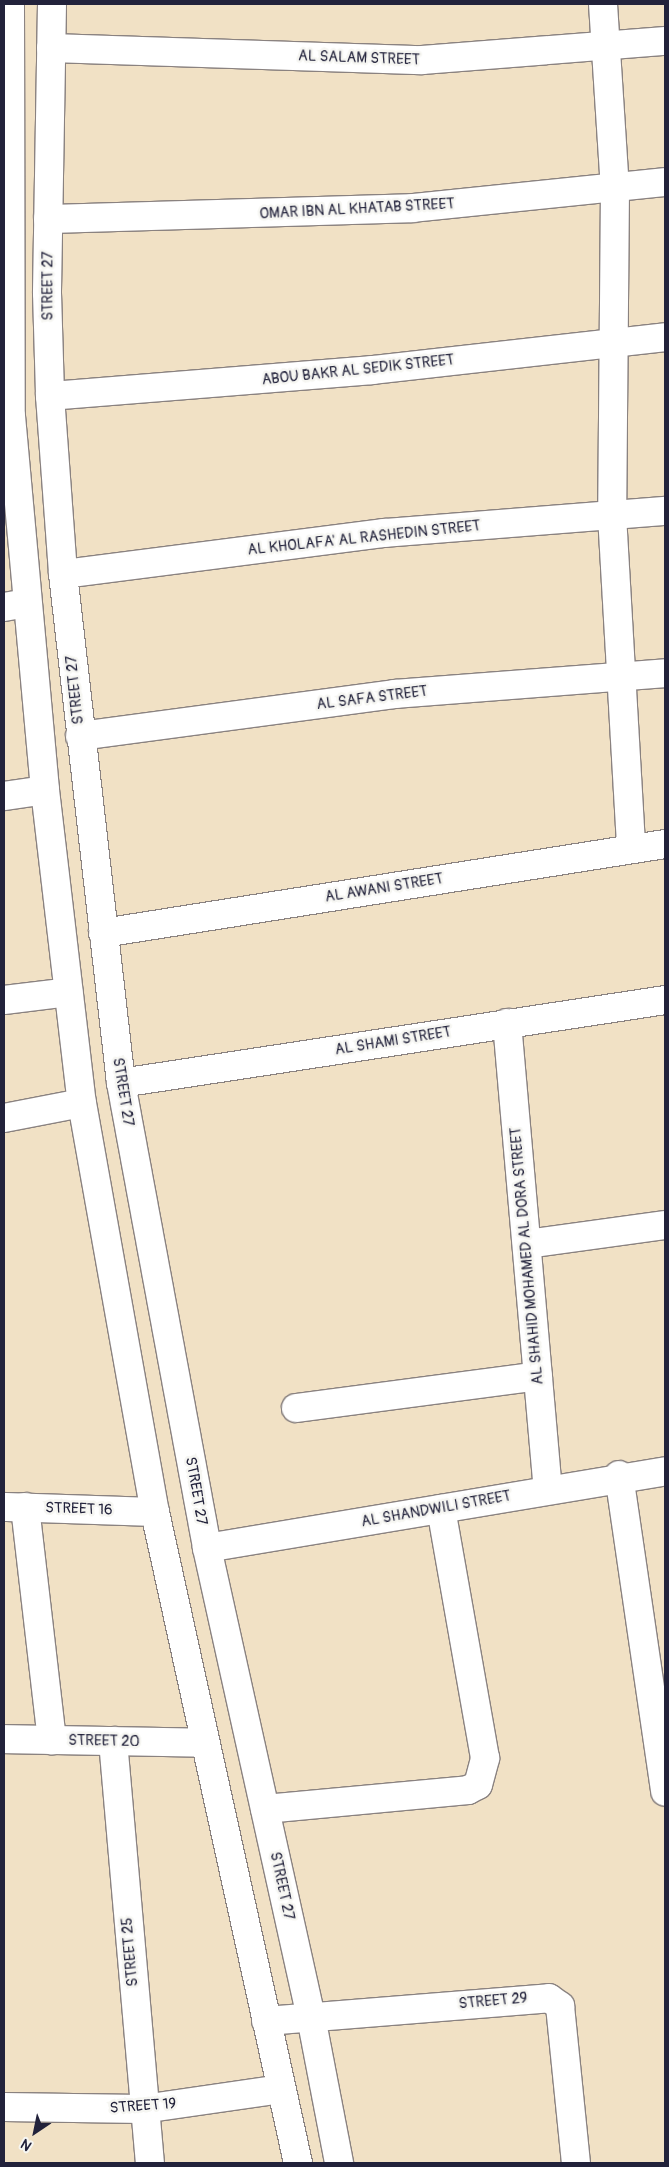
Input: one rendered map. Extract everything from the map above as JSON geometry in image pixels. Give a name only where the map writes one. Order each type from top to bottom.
[{"type":"street","points":[[10,4],[7,417],[16,605],[45,790],[82,1103],[155,1512],[204,1743],[298,2163]]},
{"type":"street","name":"STREET 27","points":[[52,4],[48,219],[50,396],[63,574],[97,898],[121,1083],[207,1548],[311,2017],[339,2163]]},
{"type":"street","points":[[603,4],[615,188],[612,343],[612,515],[619,676],[631,848]]},
{"type":"street","name":"AL SALAM STREET","points":[[52,48],[422,60],[606,48],[665,41]]},
{"type":"street","name":"OMAR IBN AL KHATAB STREET","points":[[48,219],[413,208],[665,182]]},
{"type":"street","name":"ABOU BAKR AL SEDIK STREET","points":[[50,396],[372,370],[665,337]]},
{"type":"street","name":"AL KHOLAFA' AL RASHEDIN STREET","points":[[63,574],[384,533],[665,511]]},
{"type":"street","name":"AL SAFA STREET","points":[[80,736],[395,694],[665,673]]},
{"type":"street","points":[[4,796],[45,790]]},
{"type":"street","name":"AL AWANI STREET","points":[[103,933],[665,844]]},
{"type":"street","points":[[58,900],[97,898]]},
{"type":"street","points":[[4,1000],[69,992]]},
{"type":"street","name":"AL SHAMI STREET","points":[[121,1083],[665,1000]]},
{"type":"street","name":"AL SHAHID MOHAMED AL DORA STREET","points":[[507,1023],[548,1488]]},
{"type":"street","points":[[4,1118],[82,1103]]},
{"type":"street","points":[[526,1244],[665,1225]]},
{"type":"street","points":[[296,1408],[538,1376]]},
{"type":"street","name":"AL SHANDWILI STREET","points":[[207,1548],[441,1509],[619,1475],[665,1471]]},
{"type":"street","points":[[619,1475],[665,1792]]},
{"type":"street","points":[[14,1507],[52,1740]]},
{"type":"street","name":"STREET 16","points":[[14,1507],[155,1512]]},
{"type":"street","points":[[266,1809],[468,1790],[478,1784],[486,1758],[441,1509]]},
{"type":"street","name":"STREET 20","points":[[4,1739],[204,1743]]},
{"type":"street","name":"STREET 25","points":[[113,1741],[143,2109],[150,2163]]},
{"type":"street","name":"STREET 29","points":[[266,2022],[549,1998],[560,2006],[576,2163]]},
{"type":"street","name":"STREET 19","points":[[4,2107],[143,2109],[281,2089]]}]
